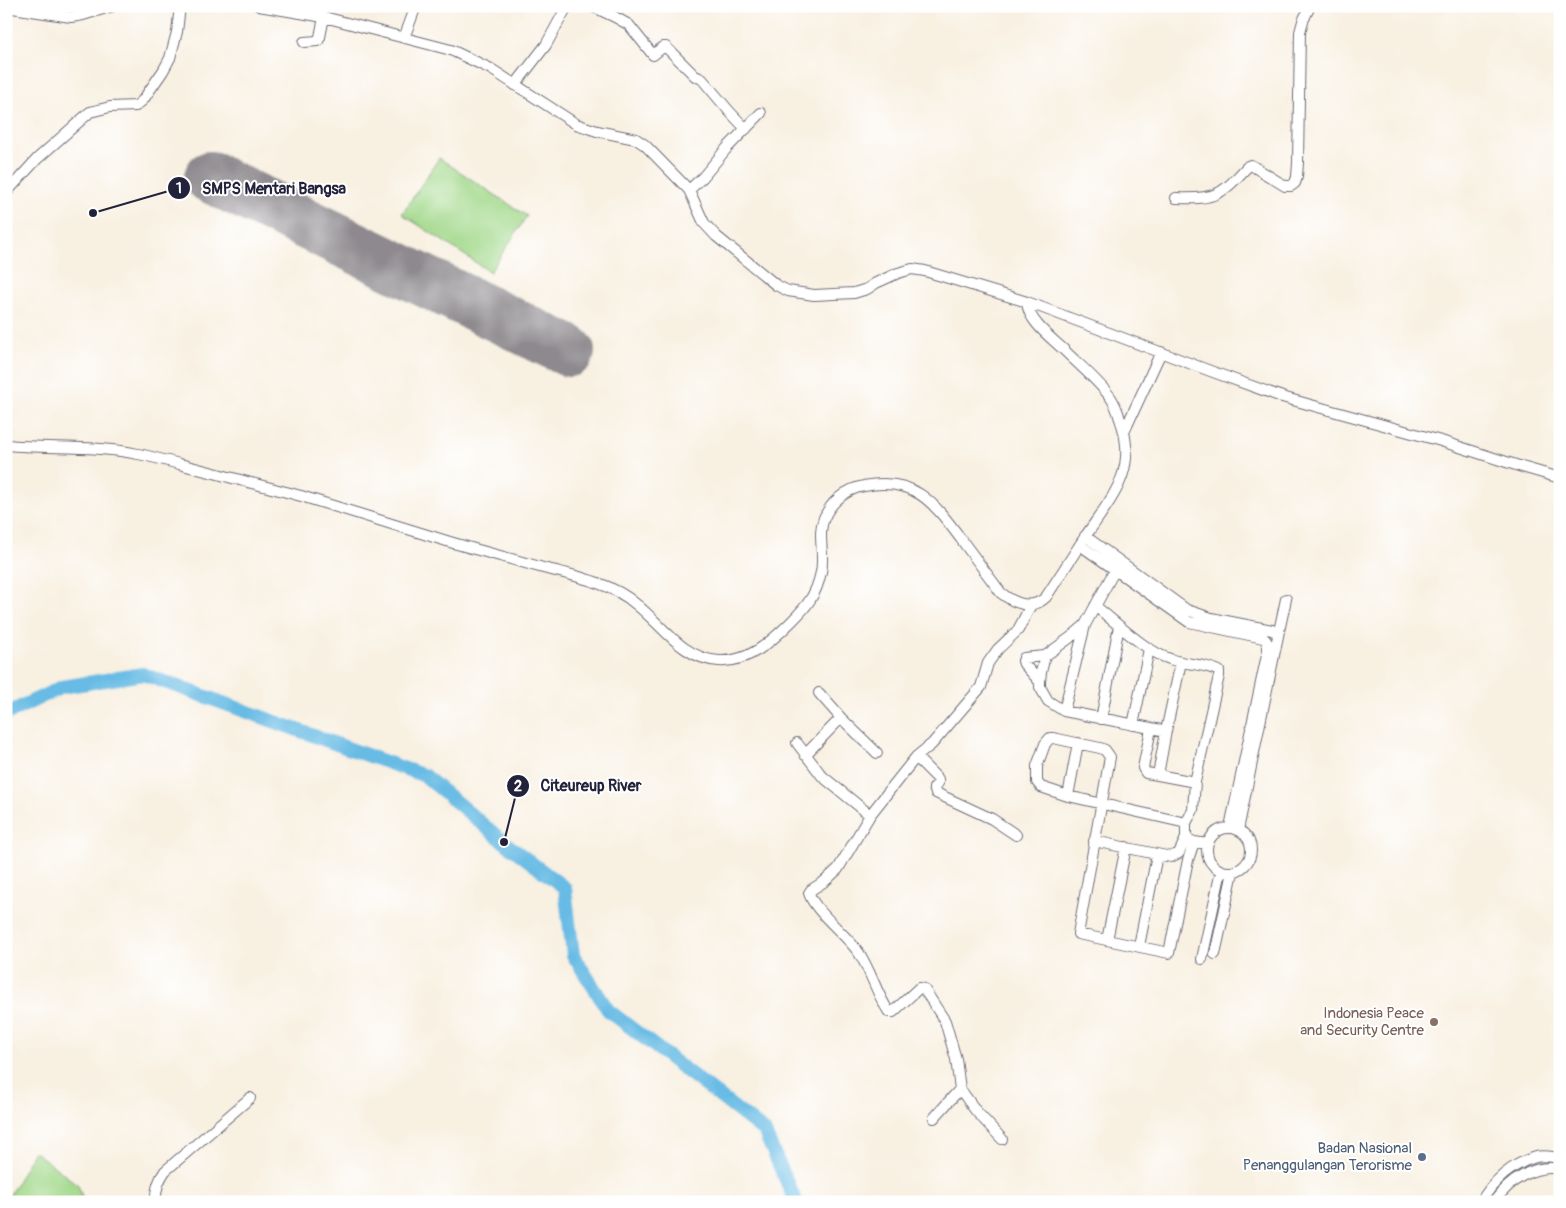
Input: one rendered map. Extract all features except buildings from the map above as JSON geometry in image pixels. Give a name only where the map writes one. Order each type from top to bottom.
[{"type":"street","points":[[6,7],[71,18],[113,6]]},
{"type":"street","points":[[6,192],[31,165],[90,112],[110,107],[136,106],[143,100],[164,71],[170,58],[180,6]]},
{"type":"street","points":[[259,6],[322,13],[451,50],[481,63],[583,127],[636,139],[689,190],[704,223],[716,236],[776,284],[792,293],[814,296],[854,293],[867,289],[898,273],[918,269],[1027,302],[1282,397],[1441,441],[1560,478]]},
{"type":"street","points":[[404,38],[416,6]]},
{"type":"street","points":[[1176,198],[1202,198],[1217,194],[1237,180],[1246,168],[1251,165],[1285,186],[1291,186],[1295,183],[1298,163],[1300,32],[1310,6]]},
{"type":"street","points":[[597,7],[629,25],[653,55],[663,47],[666,47],[695,76],[702,79],[728,111],[746,129]]},
{"type":"street","points":[[515,85],[546,45],[565,8]]},
{"type":"street","points":[[304,42],[318,41],[322,13]]},
{"type":"street","points":[[689,190],[761,113]]},
{"type":"street","points":[[6,445],[87,449],[136,454],[298,496],[453,543],[581,578],[606,586],[641,607],[688,652],[712,660],[730,661],[757,651],[778,635],[810,602],[818,584],[823,560],[821,530],[826,515],[843,495],[861,486],[898,485],[919,492],[943,514],[1001,593],[1010,600],[1031,605],[1038,603],[1046,597],[1108,505],[1126,466],[1127,445],[1124,430],[1111,399],[1088,373],[1034,320],[1028,312],[1027,302]]},
{"type":"street","points":[[1124,430],[1161,352]]},
{"type":"street","points":[[1083,541],[1189,622],[1267,640],[1268,650],[1234,828]]},
{"type":"street","points":[[1064,711],[1086,625],[1117,566]]},
{"type":"street","points":[[1117,566],[1186,610],[1211,618],[1272,630],[1278,636]]},
{"type":"street","points":[[1234,828],[1286,599]]},
{"type":"street","points":[[1002,1140],[976,1111],[960,1089],[956,1059],[944,1021],[924,989],[919,988],[892,1012],[889,1012],[858,952],[846,936],[812,902],[810,890],[825,881],[838,869],[870,815],[916,758],[932,744],[981,687],[988,663],[998,649],[1018,630],[1031,605]]},
{"type":"street","points":[[1095,606],[1149,649],[1164,657],[1181,662],[1218,669],[1220,673],[1195,782],[1193,810],[1186,823],[1190,840],[1188,860],[1170,953],[1080,936],[1078,932],[1094,840],[1103,803],[1110,757],[1105,750],[1100,748],[1050,738],[1045,744],[1037,766],[1037,782],[1041,787],[1068,796],[1103,803],[1186,823]]},
{"type":"street","points":[[1040,682],[1027,669],[1023,661],[1024,658],[1045,656],[1086,625]]},
{"type":"street","points":[[1101,719],[1119,626]]},
{"type":"street","points":[[1133,725],[1149,649]]},
{"type":"street","points":[[1045,656],[1040,687],[1048,701],[1064,711],[1166,731]]},
{"type":"street","points":[[1158,775],[1181,662]]},
{"type":"street","points":[[819,693],[841,718],[877,753]]},
{"type":"street","points":[[805,755],[841,718]]},
{"type":"street","points":[[1151,729],[1143,768],[1146,773],[1195,782]]},
{"type":"street","points":[[797,743],[822,776],[870,815]]},
{"type":"street","points":[[1068,796],[1078,743]]},
{"type":"street","points":[[916,758],[938,779],[938,783],[934,788],[936,793],[992,819],[1016,836]]},
{"type":"street","points":[[1222,828],[1234,828],[1246,834],[1252,851],[1244,867],[1233,872],[1221,871],[1210,860],[1208,844],[1216,832],[1222,828]]},
{"type":"street","points":[[1094,840],[1170,857],[1179,853],[1190,840]]},
{"type":"street","points":[[1190,840],[1208,844]]},
{"type":"street","points":[[1107,940],[1126,847]]},
{"type":"street","points":[[1139,946],[1157,855]]},
{"type":"street","points":[[1202,959],[1221,871]]},
{"type":"street","points":[[1214,954],[1233,872]]},
{"type":"street","points":[[934,1118],[960,1089]]},
{"type":"street","points":[[156,1202],[156,1190],[160,1178],[165,1171],[250,1098]]},
{"type":"street","points":[[1536,1157],[1538,1169]]},
{"type":"street","points":[[1481,1202],[1487,1192],[1503,1176],[1517,1166],[1536,1157],[1560,1158]]},
{"type":"street","points":[[1494,1202],[1503,1190],[1520,1176],[1543,1168],[1560,1169]]},
{"type":"green space","points":[[439,158],[527,216],[490,272],[402,214]]},
{"type":"green space","points":[[34,1151],[78,1185],[84,1202],[6,1202]]},
{"type":"waterway","points":[[6,714],[62,687],[143,674],[425,776],[504,842],[565,888],[573,955],[608,1010],[764,1131],[796,1202]]},
{"type":"runway","points":[[210,177],[569,351]]},
{"type":"place","name":"SMPS Mentari Bangsa","points":[[93,213]]},
{"type":"place","name":"Citeureup River","points":[[504,842]]},
{"type":"place","name":"Indonesia Peace and Security Centre","points":[[1434,1022]]},
{"type":"place","name":"Badan Nasional Penanggulangan Terorisme","points":[[1422,1157]]}]
